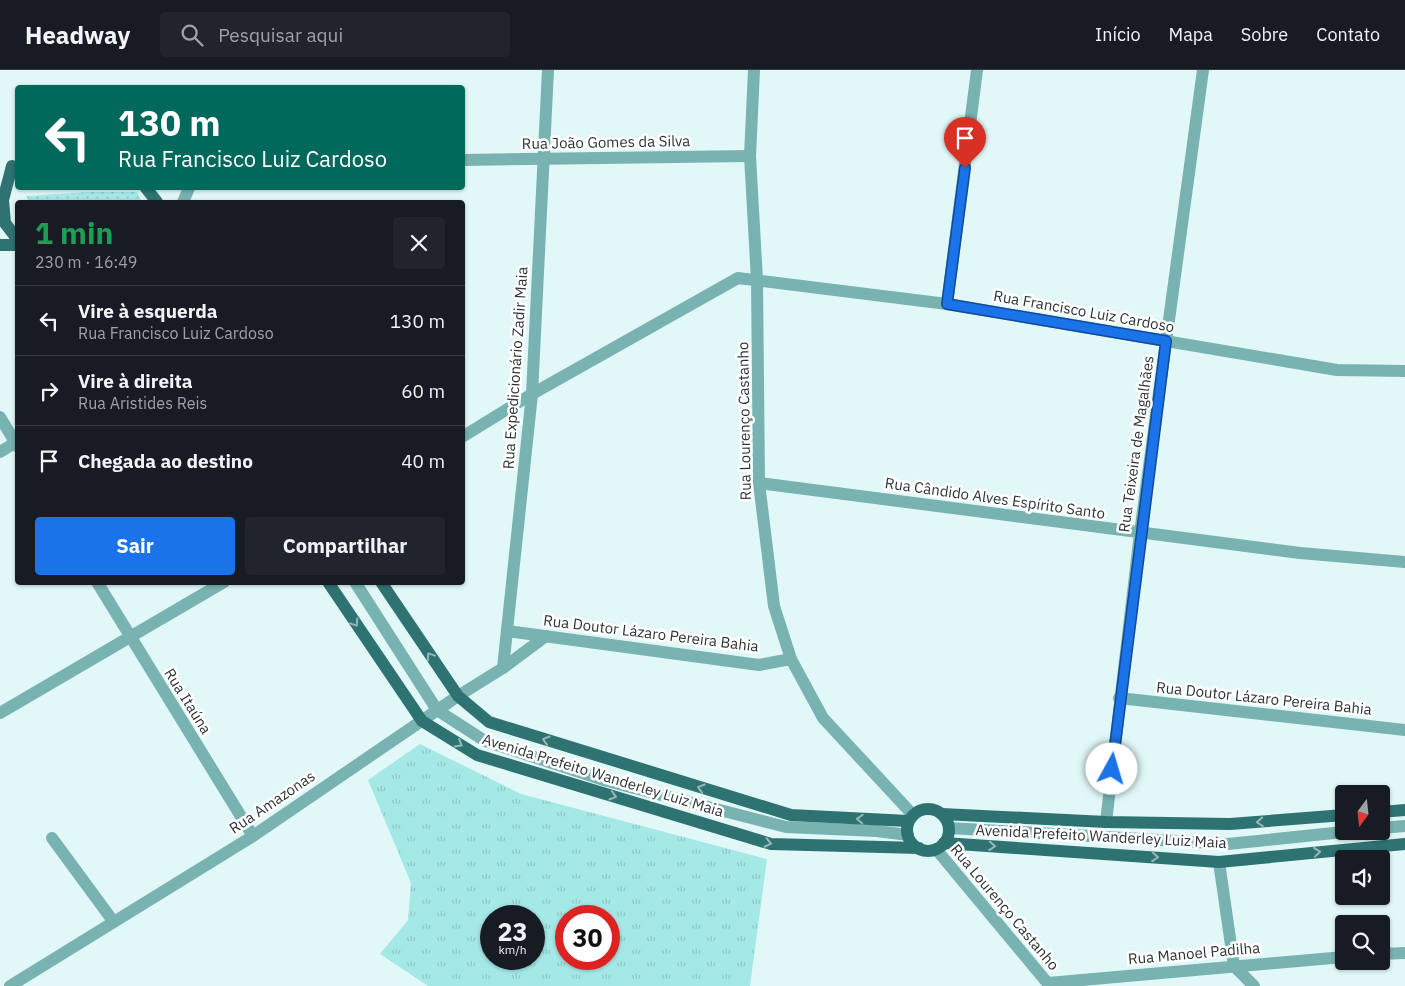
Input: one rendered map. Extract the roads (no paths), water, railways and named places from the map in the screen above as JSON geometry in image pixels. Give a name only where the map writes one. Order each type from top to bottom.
[{"type":"main road","points":[[10,167],[2,200],[5,223],[15,236]]},
{"type":"main road","points":[[148,190],[155,200]]},
{"type":"main road","points":[[0,245],[15,245]]},
{"type":"main road","name":"Avenida Prefeito Wanderley Luiz Maia","points":[[330,585],[422,721],[477,755],[771,844],[919,848]]},
{"type":"main road","name":"Avenida Prefeito Wanderley Luiz Maia","points":[[383,585],[458,696],[489,722],[791,815],[911,818]]},
{"type":"main road","points":[[925,809],[932,809],[942,814],[949,828],[940,846],[919,848],[911,842],[908,835],[911,818],[925,809]]},
{"type":"main road","points":[[1390,811],[1405,810]]},
{"type":"main road","name":"Avenida Prefeito Wanderley Luiz Maia","points":[[942,814],[1106,822],[1230,824],[1335,816]]},
{"type":"main road","name":"Avenida Prefeito Wanderley Luiz Maia","points":[[940,846],[1219,862],[1405,844]]},
{"type":"street","name":"Rua Expedicionário Zadir Maia","points":[[503,668],[532,394],[548,70]]},
{"type":"street","name":"Rua Lourenço Castanho","points":[[754,70],[750,156],[757,280],[759,483],[774,606],[791,659],[823,718],[911,818]]},
{"type":"street","points":[[947,304],[977,70]]},
{"type":"street","name":"Rua Teixeira de Magalhães","points":[[1106,822],[1119,698],[1140,533],[1202,70]]},
{"type":"street","name":"Rua João Gomes da Silva","points":[[465,160],[750,156]]},
{"type":"street","name":"Rua Francisco Luiz Cardoso","points":[[465,435],[532,394],[738,278],[947,304],[1337,370],[1405,371]]},
{"type":"street","points":[[0,417],[15,441]]},
{"type":"street","points":[[0,452],[15,445]]},
{"type":"street","name":"Rua Cândido Alves Espírito Santo","points":[[759,483],[1300,553],[1405,562]]},
{"type":"street","name":"Rua Itaúna","points":[[99,585],[253,836]]},
{"type":"street","points":[[0,714],[219,585]]},
{"type":"street","points":[[357,585],[437,710],[485,741],[607,781],[786,826],[877,831],[908,835]]},
{"type":"street","name":"Rua Doutor Lázaro Pereira Bahia","points":[[507,631],[759,665],[791,659]]},
{"type":"street","name":"Rua Amazonas","points":[[10,986],[253,836],[437,710],[503,668],[546,636]]},
{"type":"street","name":"Rua Doutor Lázaro Pereira Bahia","points":[[1119,698],[1405,730]]},
{"type":"street","points":[[1390,827],[1405,826]]},
{"type":"street","points":[[949,828],[1228,844],[1335,833]]},
{"type":"street","points":[[52,838],[113,921]]},
{"type":"street","name":"Rua Lourenço Castanho","points":[[940,846],[1049,984]]},
{"type":"street","points":[[1219,862],[1234,966],[1254,986]]},
{"type":"street","points":[[1390,953],[1405,952]]},
{"type":"street","name":"Rua Manoel Padilha","points":[[1049,984],[1335,957]]}]
